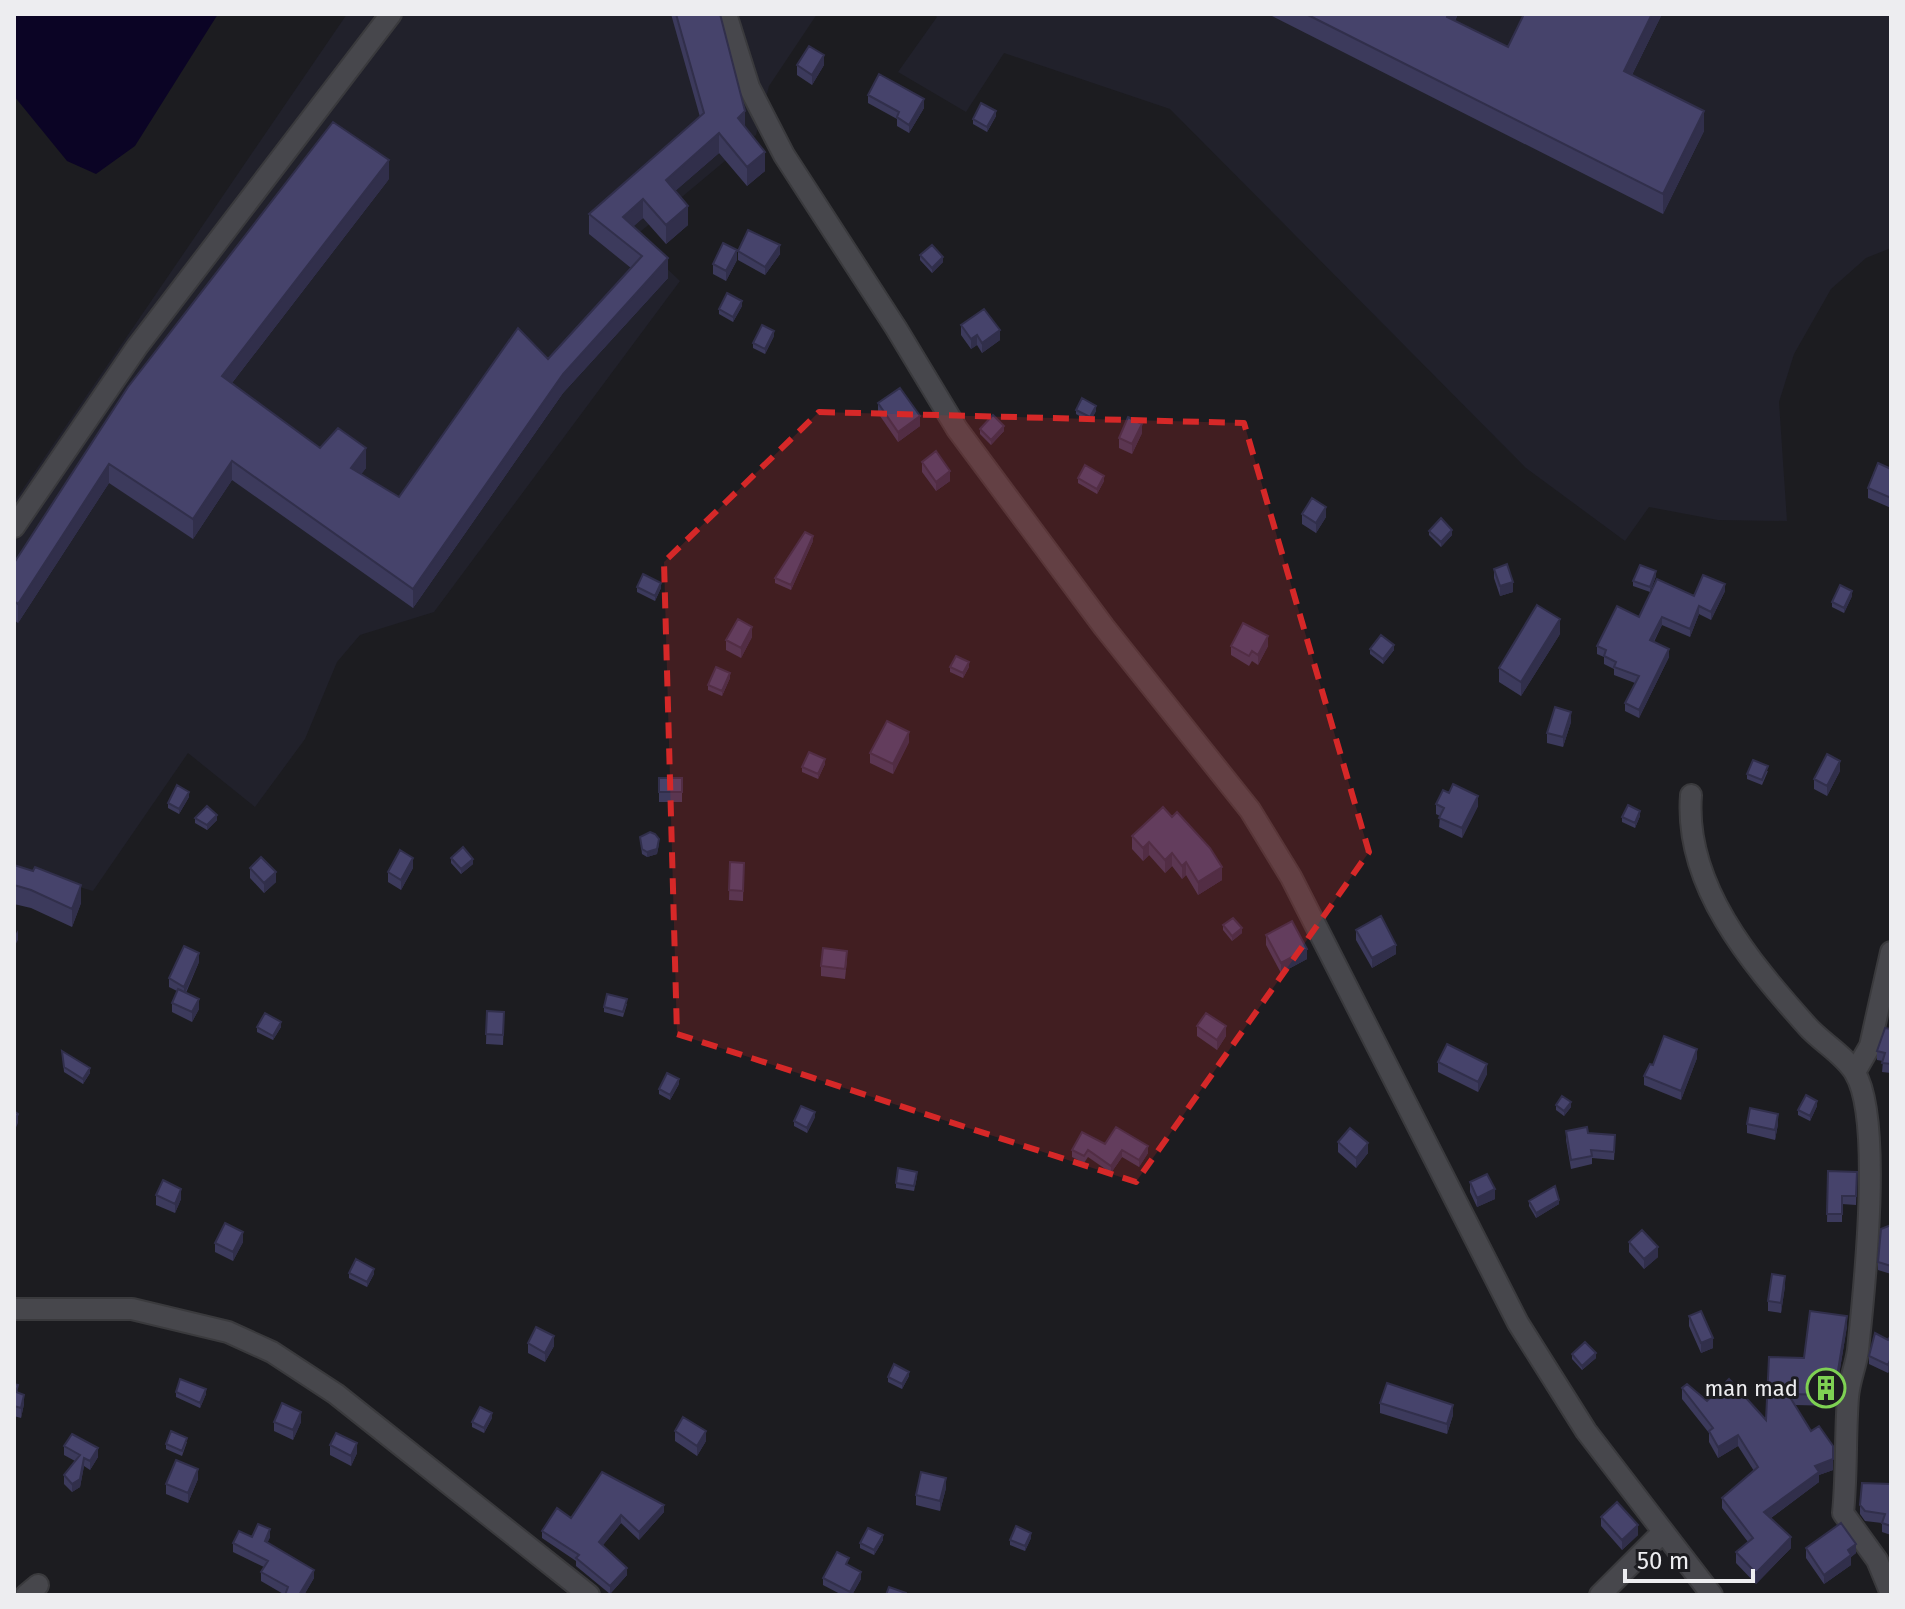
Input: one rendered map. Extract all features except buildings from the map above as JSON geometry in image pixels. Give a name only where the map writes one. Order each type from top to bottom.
[{"type":"street","points":[[14,527],[137,347],[391,14]]},
{"type":"street","points":[[726,14],[749,87],[784,155],[957,429],[1104,627],[1250,810],[1283,864],[1518,1323],[1586,1431],[1712,1595]]},
{"type":"street","points":[[1691,795],[1688,827],[1703,881],[1763,974],[1810,1029],[1855,1072],[1866,1106],[1870,1158],[1858,1353],[1848,1395],[1848,1468],[1843,1513],[1877,1560],[1890,1590]]},
{"type":"street","points":[[1855,1072],[1870,1046],[1891,952]]},
{"type":"street","points":[[14,1309],[132,1309],[202,1324],[272,1352],[336,1394],[589,1595]]},
{"type":"street","points":[[1600,1595],[1663,1532]]},
{"type":"highlighted area","points":[[819,412],[1244,423],[1369,852],[1136,1182],[677,1034],[664,562]]},
{"type":"shaded area","points":[[14,14],[218,14],[135,146],[96,174],[67,161],[14,96]]},
{"type":"shaded area","points":[[347,14],[817,14],[769,86],[756,135],[634,237],[680,281],[434,612],[360,635],[337,662],[305,739],[255,807],[188,753],[93,891],[14,868],[14,502]]},
{"type":"shaded area","points":[[933,14],[1891,14],[1891,248],[1866,258],[1831,289],[1794,354],[1779,402],[1787,521],[1718,520],[1649,507],[1625,541],[1526,468],[1170,109],[1004,53],[966,112],[898,72],[937,17]]},
{"type":"place","name":"man mad","points":[[1826,1388]]}]
